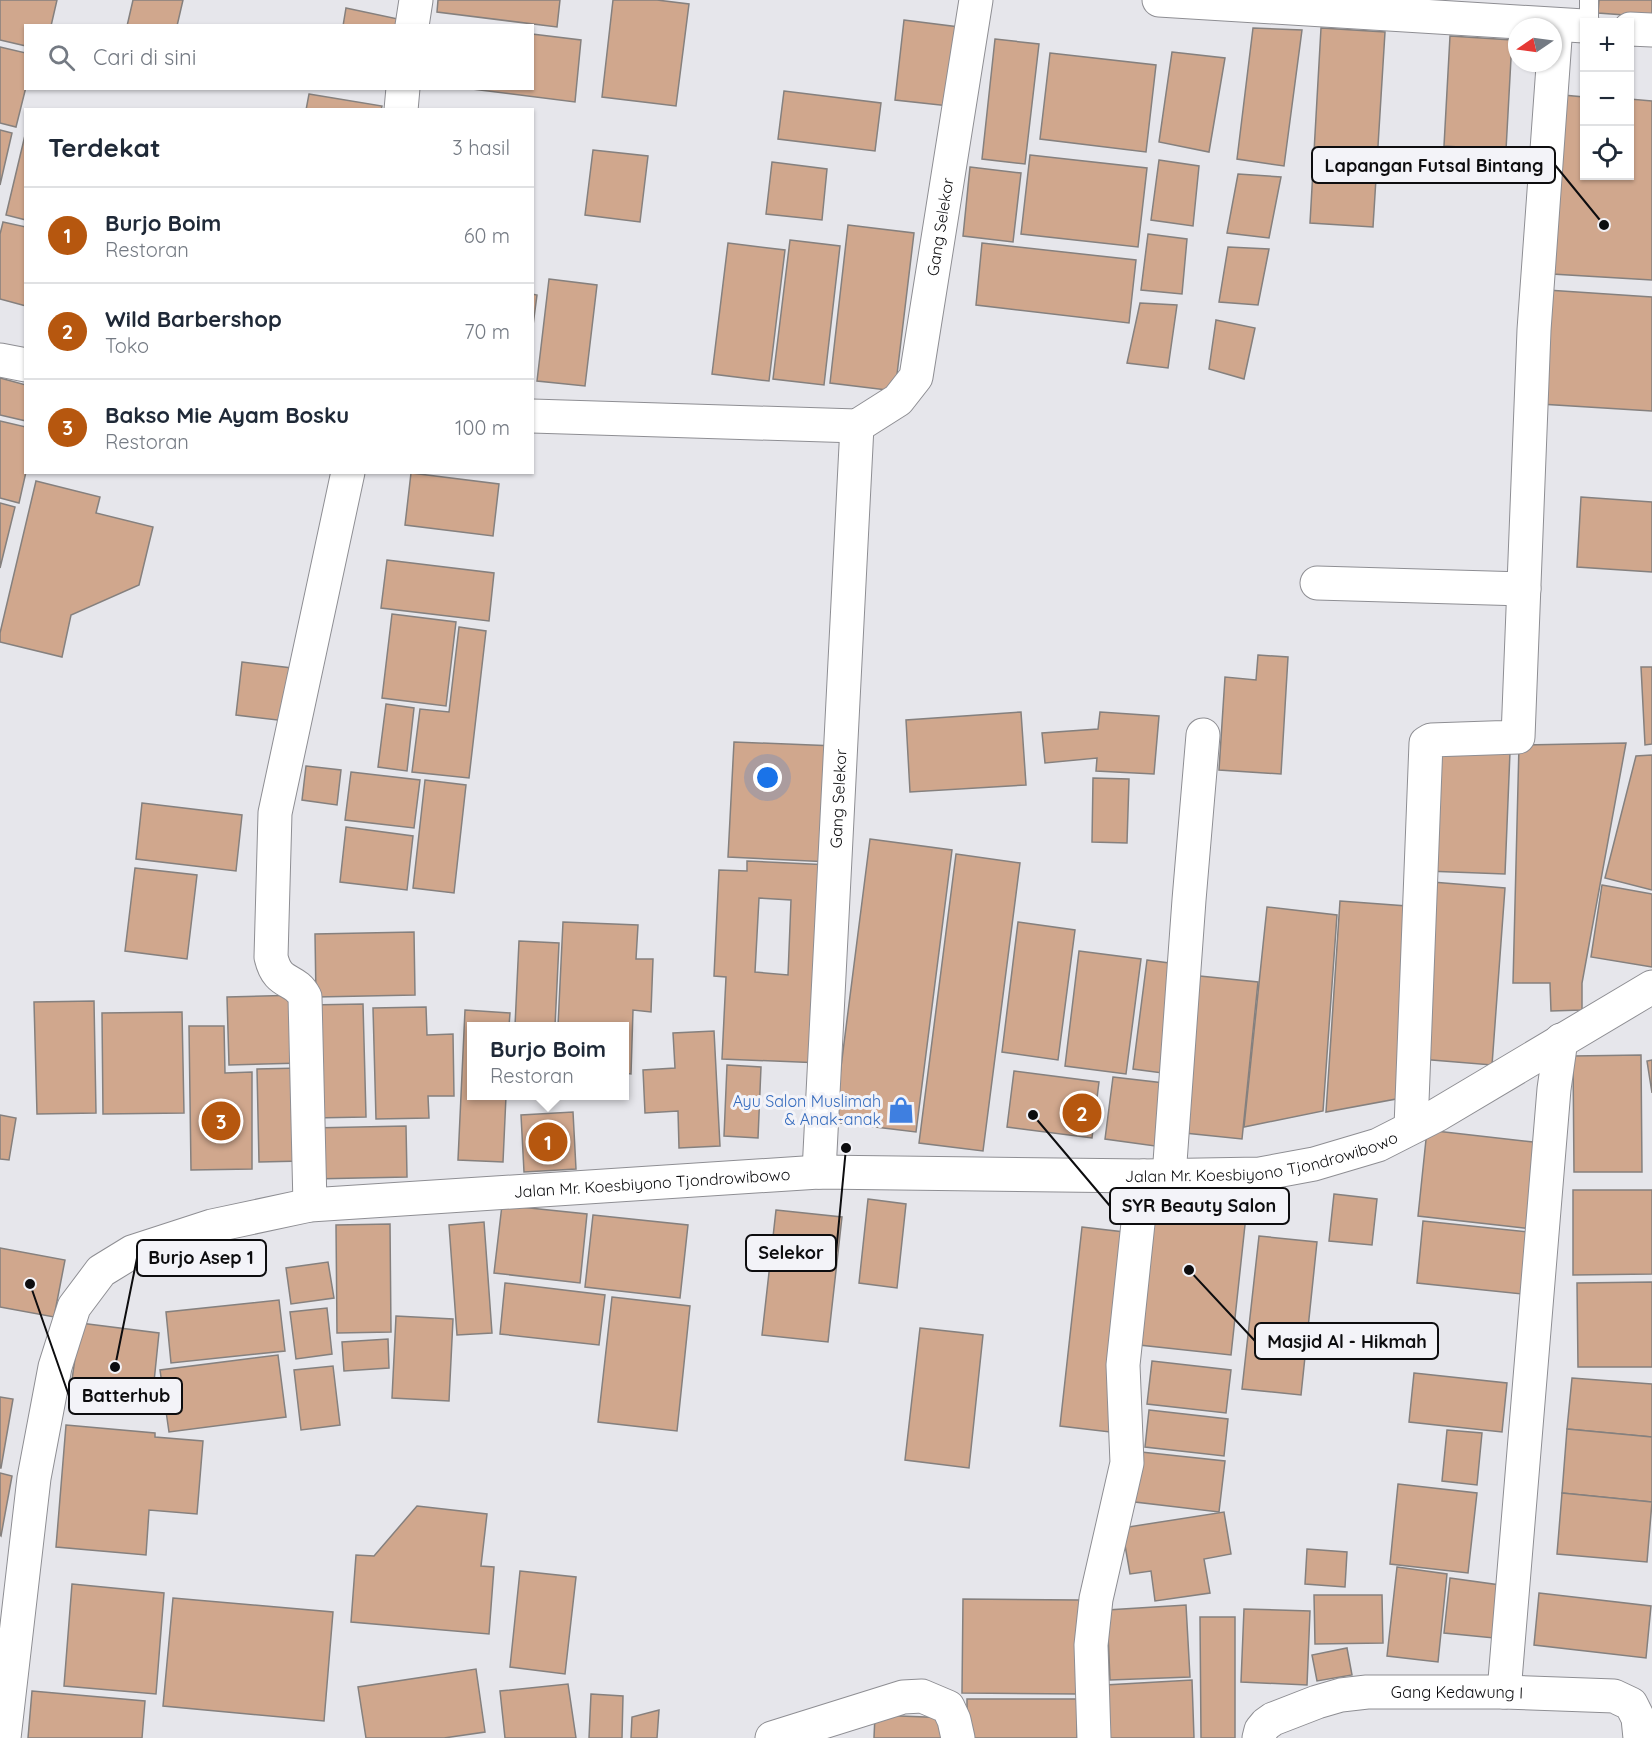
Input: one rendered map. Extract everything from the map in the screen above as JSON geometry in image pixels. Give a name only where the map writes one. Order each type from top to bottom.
[{"type":"street","points":[[412,24],[417,0]]},
{"type":"street","name":"Gang Selekor","points":[[819,1172],[857,426],[898,400],[916,377],[976,0]]},
{"type":"street","points":[[1159,0],[1570,25],[1534,330],[1518,737],[1431,740],[1426,743],[1412,1127]]},
{"type":"street","points":[[1634,29],[1652,30]]},
{"type":"street","points":[[400,108],[403,90]]},
{"type":"street","points":[[0,360],[24,365]]},
{"type":"street","points":[[534,416],[857,426]]},
{"type":"street","points":[[310,1205],[305,996],[301,989],[280,978],[271,957],[275,813],[348,474]]},
{"type":"street","points":[[1317,583],[1524,589]]},
{"type":"street","points":[[1094,1738],[1091,1645],[1096,1599],[1126,1463],[1123,1365],[1156,1176],[1189,900],[1203,735]]},
{"type":"street","name":"Jalan Mr. Koesbiyono Tjondrowibowo","points":[[4,1738],[34,1478],[55,1367],[74,1307],[101,1271],[132,1252],[212,1226],[310,1205],[819,1172],[1156,1176],[1260,1174],[1314,1164],[1378,1144],[1437,1114],[1652,987]]},
{"type":"street","points":[[1504,1692],[1552,1113],[1561,1040]]},
{"type":"street","name":"Gang Kedawung I","points":[[1259,1738],[1261,1730],[1273,1719],[1341,1695],[1367,1692],[1504,1692],[1614,1696],[1630,1704],[1638,1718],[1640,1738]]},
{"type":"street","points":[[772,1738],[903,1697],[922,1696],[948,1707],[956,1729]]},
{"type":"lane","points":[[1589,0],[1589,18]]},
{"type":"building","points":[[0,0],[57,0],[51,24],[24,24],[24,46],[0,40]]},
{"type":"building","points":[[133,0],[183,0],[177,24],[127,24]]},
{"type":"building","points":[[438,0],[560,0],[557,27],[437,12]]},
{"type":"building","points":[[613,0],[657,0],[689,4],[676,106],[602,97]]},
{"type":"building","points":[[1599,0],[1652,0],[1652,17],[1598,13]]},
{"type":"building","points":[[346,8],[398,19],[397,24],[343,24]]},
{"type":"building","points":[[904,20],[959,27],[949,106],[895,100]]},
{"type":"building","points":[[1253,28],[1302,30],[1284,166],[1237,159]]},
{"type":"building","points":[[1321,28],[1385,32],[1373,227],[1310,223]]},
{"type":"building","points":[[534,34],[581,40],[575,102],[480,90],[534,90]]},
{"type":"building","points":[[1450,36],[1508,40],[1508,72],[1510,72],[1506,150],[1444,146]]},
{"type":"building","points":[[995,39],[1039,44],[1025,164],[982,159]]},
{"type":"building","points":[[0,47],[24,53],[25,90],[16,127],[0,123]]},
{"type":"building","points":[[1172,52],[1225,58],[1209,152],[1159,142]]},
{"type":"building","points":[[1050,53],[1156,65],[1146,152],[1040,139]]},
{"type":"building","points":[[784,91],[881,103],[875,151],[778,139]]},
{"type":"building","points":[[309,94],[382,106],[382,108],[306,108]]},
{"type":"building","points":[[1563,95],[1580,97],[1580,180],[1634,180],[1634,99],[1652,101],[1652,280],[1552,274]]},
{"type":"building","points":[[0,130],[12,133],[0,185]]},
{"type":"building","points":[[24,139],[24,220],[6,215]]},
{"type":"building","points":[[593,150],[648,156],[640,222],[585,215]]},
{"type":"building","points":[[1030,155],[1147,168],[1138,247],[1021,234]]},
{"type":"building","points":[[1159,160],[1199,166],[1193,226],[1151,220]]},
{"type":"building","points":[[772,162],[827,169],[822,220],[766,214]]},
{"type":"building","points":[[970,167],[1021,173],[1013,242],[963,236]]},
{"type":"building","points":[[1238,174],[1281,177],[1269,238],[1227,233]]},
{"type":"building","points":[[3,222],[24,227],[24,305],[0,299],[0,234]]},
{"type":"building","points":[[848,225],[914,233],[895,391],[830,383]]},
{"type":"building","points":[[1148,234],[1187,239],[1182,294],[1141,290]]},
{"type":"building","points":[[790,240],[840,246],[824,385],[773,379]]},
{"type":"building","points":[[728,243],[785,250],[769,381],[712,374]]},
{"type":"building","points":[[982,243],[1136,260],[1129,323],[976,305]]},
{"type":"building","points":[[1228,247],[1269,249],[1258,305],[1219,302]]},
{"type":"building","points":[[549,279],[597,285],[585,386],[537,381]]},
{"type":"building","points":[[1547,290],[1652,297],[1652,411],[1540,404]]},
{"type":"building","points":[[534,294],[537,295],[534,318]]},
{"type":"building","points":[[1140,303],[1177,305],[1168,368],[1127,363]]},
{"type":"building","points":[[1216,320],[1255,328],[1244,379],[1209,369]]},
{"type":"building","points":[[0,378],[24,384],[24,421],[0,415]]},
{"type":"building","points":[[0,421],[24,427],[26,474],[19,503],[0,498]]},
{"type":"building","points":[[411,474],[499,484],[493,536],[405,525]]},
{"type":"building","points":[[36,481],[100,497],[96,513],[153,527],[139,585],[71,615],[62,657],[0,642],[0,633]]},
{"type":"building","points":[[1581,497],[1652,502],[1652,572],[1577,567]]},
{"type":"building","points":[[0,503],[15,507],[0,568]]},
{"type":"building","points":[[387,560],[494,573],[489,621],[381,608]]},
{"type":"building","points":[[392,614],[456,622],[446,706],[382,698]]},
{"type":"building","points":[[459,627],[486,631],[469,778],[412,772],[420,709],[449,712]]},
{"type":"building","points":[[1258,655],[1288,657],[1281,774],[1219,770],[1225,677],[1256,680]]},
{"type":"building","points":[[242,662],[292,668],[286,721],[236,715]]},
{"type":"building","points":[[1641,667],[1652,667],[1652,744],[1645,745]]},
{"type":"building","points":[[386,704],[414,708],[407,771],[378,767]]},
{"type":"building","points":[[1021,712],[1026,785],[910,792],[906,720]]},
{"type":"building","points":[[1100,712],[1159,716],[1154,774],[1096,771],[1097,758],[1045,763],[1042,733],[1098,729]]},
{"type":"building","points":[[734,742],[836,746],[831,862],[728,857]]},
{"type":"building","points":[[1626,743],[1582,983],[1582,1010],[1551,1011],[1550,983],[1513,983],[1519,745]]},
{"type":"building","points":[[1431,749],[1510,752],[1505,874],[1426,871]]},
{"type":"building","points":[[1652,755],[1652,890],[1605,878],[1636,756]]},
{"type":"building","points":[[306,766],[341,770],[337,805],[302,800]]},
{"type":"building","points":[[351,772],[420,780],[414,828],[345,820]]},
{"type":"building","points":[[1093,778],[1129,779],[1127,843],[1092,842]]},
{"type":"building","points":[[425,780],[466,785],[454,893],[413,888]]},
{"type":"building","points":[[142,803],[242,815],[236,871],[136,859]]},
{"type":"building","points":[[346,827],[413,836],[407,890],[340,882]]},
{"type":"building","points":[[870,839],[952,850],[916,1132],[834,1122]]},
{"type":"building","points":[[956,854],[1020,863],[983,1151],[919,1143]]},
{"type":"building","points":[[747,861],[831,865],[822,1063],[722,1059],[726,977],[714,976],[719,870],[747,871]],"holes":[[[759,898],[791,900],[788,975],[755,972]]]},
{"type":"building","points":[[135,868],[197,875],[187,959],[125,951]]},
{"type":"building","points":[[1432,882],[1505,888],[1492,1065],[1420,1059]]},
{"type":"building","points":[[1602,885],[1652,894],[1652,967],[1591,957]]},
{"type":"building","points":[[1340,901],[1407,906],[1396,1099],[1326,1112]]},
{"type":"building","points":[[1267,907],[1337,915],[1323,1111],[1244,1127]]},
{"type":"building","points":[[563,922],[638,925],[636,959],[653,959],[651,1012],[633,1010],[631,1074],[629,1074],[629,1022],[558,1022]]},
{"type":"building","points":[[1018,922],[1075,930],[1058,1060],[1002,1052]]},
{"type":"building","points":[[414,932],[415,995],[316,997],[315,934]]},
{"type":"building","points":[[519,941],[559,943],[555,1022],[515,1022]]},
{"type":"building","points":[[1079,951],[1141,959],[1126,1074],[1065,1066]]},
{"type":"building","points":[[1147,960],[1184,965],[1170,1074],[1133,1069]]},
{"type":"building","points":[[1190,975],[1258,982],[1242,1139],[1175,1132]]},
{"type":"building","points":[[301,995],[302,1063],[229,1065],[227,997]]},
{"type":"building","points":[[94,1001],[96,1113],[37,1114],[34,1002]]},
{"type":"building","points":[[363,1004],[366,1117],[312,1118],[309,1005]]},
{"type":"building","points":[[426,1007],[427,1035],[453,1034],[454,1096],[428,1096],[429,1118],[376,1119],[373,1008]]},
{"type":"building","points":[[465,1010],[510,1013],[509,1022],[467,1022],[467,1100],[506,1100],[503,1162],[458,1160]]},
{"type":"building","points":[[182,1012],[184,1113],[103,1114],[102,1013]]},
{"type":"building","points":[[189,1026],[224,1026],[225,1073],[252,1072],[252,1169],[191,1170]]},
{"type":"building","points":[[714,1031],[720,1146],[679,1148],[678,1111],[645,1113],[643,1070],[675,1068],[673,1033]]},
{"type":"building","points":[[1641,1055],[1642,1172],[1574,1172],[1573,1056]]},
{"type":"building","points":[[1652,1060],[1652,1093],[1647,1061]]},
{"type":"building","points":[[727,1065],[761,1067],[758,1138],[724,1136]]},
{"type":"building","points":[[301,1068],[303,1161],[259,1162],[257,1069]]},
{"type":"building","points":[[1014,1071],[1099,1082],[1092,1138],[1007,1127]]},
{"type":"building","points":[[1113,1077],[1164,1083],[1155,1146],[1105,1139]]},
{"type":"building","points":[[573,1112],[576,1169],[524,1172],[521,1115]]},
{"type":"building","points":[[0,1115],[16,1118],[9,1160],[0,1159]]},
{"type":"building","points":[[406,1126],[407,1177],[312,1179],[311,1128]]},
{"type":"building","points":[[1427,1130],[1542,1143],[1533,1229],[1418,1216]]},
{"type":"building","points":[[1147,1186],[1248,1197],[1231,1355],[1130,1344]]},
{"type":"building","points":[[1573,1190],[1652,1190],[1652,1274],[1573,1275]]},
{"type":"building","points":[[1334,1194],[1377,1199],[1372,1245],[1329,1241]]},
{"type":"building","points":[[868,1199],[906,1204],[897,1288],[859,1283]]},
{"type":"building","points":[[502,1205],[587,1214],[580,1283],[494,1273]]},
{"type":"building","points":[[776,1210],[842,1217],[828,1342],[762,1335]]},
{"type":"building","points":[[593,1215],[688,1225],[680,1298],[585,1287]]},
{"type":"building","points":[[1423,1221],[1528,1232],[1522,1294],[1417,1283]]},
{"type":"building","points":[[484,1222],[492,1333],[457,1335],[449,1225]]},
{"type":"building","points":[[390,1224],[391,1332],[337,1333],[336,1225]]},
{"type":"building","points":[[1082,1227],[1133,1233],[1110,1432],[1060,1426]]},
{"type":"building","points":[[1259,1236],[1317,1242],[1301,1395],[1242,1389]]},
{"type":"building","points":[[0,1248],[65,1260],[54,1317],[0,1307]]},
{"type":"building","points":[[328,1262],[334,1298],[291,1304],[286,1268]]},
{"type":"building","points":[[1652,1282],[1652,1367],[1578,1367],[1577,1283]]},
{"type":"building","points":[[505,1283],[605,1295],[599,1345],[500,1334]]},
{"type":"building","points":[[612,1297],[690,1306],[677,1431],[598,1422]]},
{"type":"building","points":[[279,1300],[285,1351],[171,1363],[166,1312]]},
{"type":"building","points":[[327,1308],[332,1354],[296,1359],[290,1312]]},
{"type":"building","points":[[396,1316],[453,1319],[449,1401],[392,1398]]},
{"type":"building","points":[[80,1323],[159,1333],[151,1411],[69,1401]]},
{"type":"building","points":[[920,1328],[983,1335],[969,1468],[905,1460]]},
{"type":"building","points":[[388,1339],[389,1368],[344,1371],[342,1342]]},
{"type":"building","points":[[278,1355],[286,1417],[169,1432],[160,1370]]},
{"type":"building","points":[[1152,1361],[1231,1370],[1226,1413],[1147,1404]]},
{"type":"building","points":[[333,1366],[340,1425],[301,1430],[294,1370]]},
{"type":"building","points":[[1414,1373],[1507,1383],[1502,1432],[1409,1422]]},
{"type":"building","points":[[1572,1378],[1652,1384],[1652,1437],[1567,1429]]},
{"type":"building","points":[[0,1397],[13,1399],[1,1468],[0,1468]]},
{"type":"building","points":[[1149,1410],[1228,1419],[1224,1456],[1145,1447]]},
{"type":"building","points":[[66,1425],[155,1433],[155,1437],[203,1441],[197,1514],[149,1510],[146,1555],[56,1547]]},
{"type":"building","points":[[1567,1429],[1652,1437],[1652,1502],[1562,1493]]},
{"type":"building","points":[[1447,1430],[1482,1433],[1477,1485],[1442,1481]]},
{"type":"building","points":[[1141,1452],[1225,1461],[1219,1512],[1135,1502]]},
{"type":"building","points":[[0,1473],[12,1476],[1,1536],[0,1535]]},
{"type":"building","points":[[1398,1484],[1477,1493],[1468,1573],[1390,1564]]},
{"type":"building","points":[[1562,1493],[1652,1502],[1647,1562],[1557,1554]]},
{"type":"building","points":[[417,1506],[487,1514],[481,1566],[494,1567],[489,1634],[351,1622],[356,1555],[374,1556]]},
{"type":"building","points":[[1224,1512],[1231,1554],[1204,1559],[1210,1593],[1155,1601],[1151,1571],[1130,1574],[1122,1528]]},
{"type":"building","points":[[1307,1549],[1347,1552],[1345,1587],[1305,1584]]},
{"type":"building","points":[[1397,1567],[1447,1574],[1438,1662],[1387,1656]]},
{"type":"building","points":[[520,1571],[576,1577],[565,1674],[510,1667]]},
{"type":"building","points":[[1450,1578],[1500,1585],[1494,1638],[1444,1633]]},
{"type":"building","points":[[72,1584],[164,1593],[156,1694],[64,1686]]},
{"type":"building","points":[[1539,1593],[1651,1606],[1646,1658],[1534,1645]]},
{"type":"building","points":[[1314,1595],[1382,1595],[1383,1643],[1315,1644]]},
{"type":"building","points":[[173,1598],[333,1612],[324,1721],[163,1706]]},
{"type":"building","points":[[963,1599],[1079,1600],[1078,1694],[962,1693]]},
{"type":"building","points":[[1186,1605],[1190,1677],[1110,1680],[1107,1610]]},
{"type":"building","points":[[1244,1609],[1310,1611],[1307,1685],[1241,1682]]},
{"type":"building","points":[[1200,1617],[1235,1617],[1235,1738],[1201,1738]]},
{"type":"building","points":[[1347,1648],[1352,1675],[1317,1681],[1312,1655]]},
{"type":"building","points":[[476,1669],[485,1732],[444,1738],[366,1738],[358,1687]]},
{"type":"building","points":[[1192,1680],[1194,1738],[1108,1738],[1105,1685]]},
{"type":"building","points":[[568,1684],[576,1738],[505,1738],[500,1691]]},
{"type":"building","points":[[32,1691],[145,1701],[142,1738],[28,1738]]},
{"type":"building","points":[[591,1694],[623,1696],[622,1738],[589,1738]]},
{"type":"building","points":[[967,1699],[1077,1699],[1077,1738],[967,1738]]},
{"type":"building","points":[[659,1710],[657,1738],[631,1738],[632,1717]]},
{"type":"building","points":[[875,1715],[950,1718],[949,1738],[874,1738]]},
{"type":"place","name":"Lapangan Futsal Bintang","points":[[1604,225]]},
{"type":"place","name":"Ayu Salon Muslimah & Anak-anak","points":[[901,1110]]},
{"type":"place","name":"Wild Barbershop","points":[[1082,1113]]},
{"type":"place","name":"SYR Beauty Salon","points":[[1033,1115]]},
{"type":"place","name":"Bakso Mie Ayam Bosku","points":[[221,1121]]},
{"type":"place","name":"Burjo Boim","points":[[548,1142]]},
{"type":"place","name":"Selekor","points":[[846,1148]]},
{"type":"place","name":"Masjid Al - Hikmah","points":[[1189,1270]]},
{"type":"place","name":"Batterhub","points":[[30,1284]]},
{"type":"place","name":"Burjo Asep 1","points":[[115,1367]]}]
